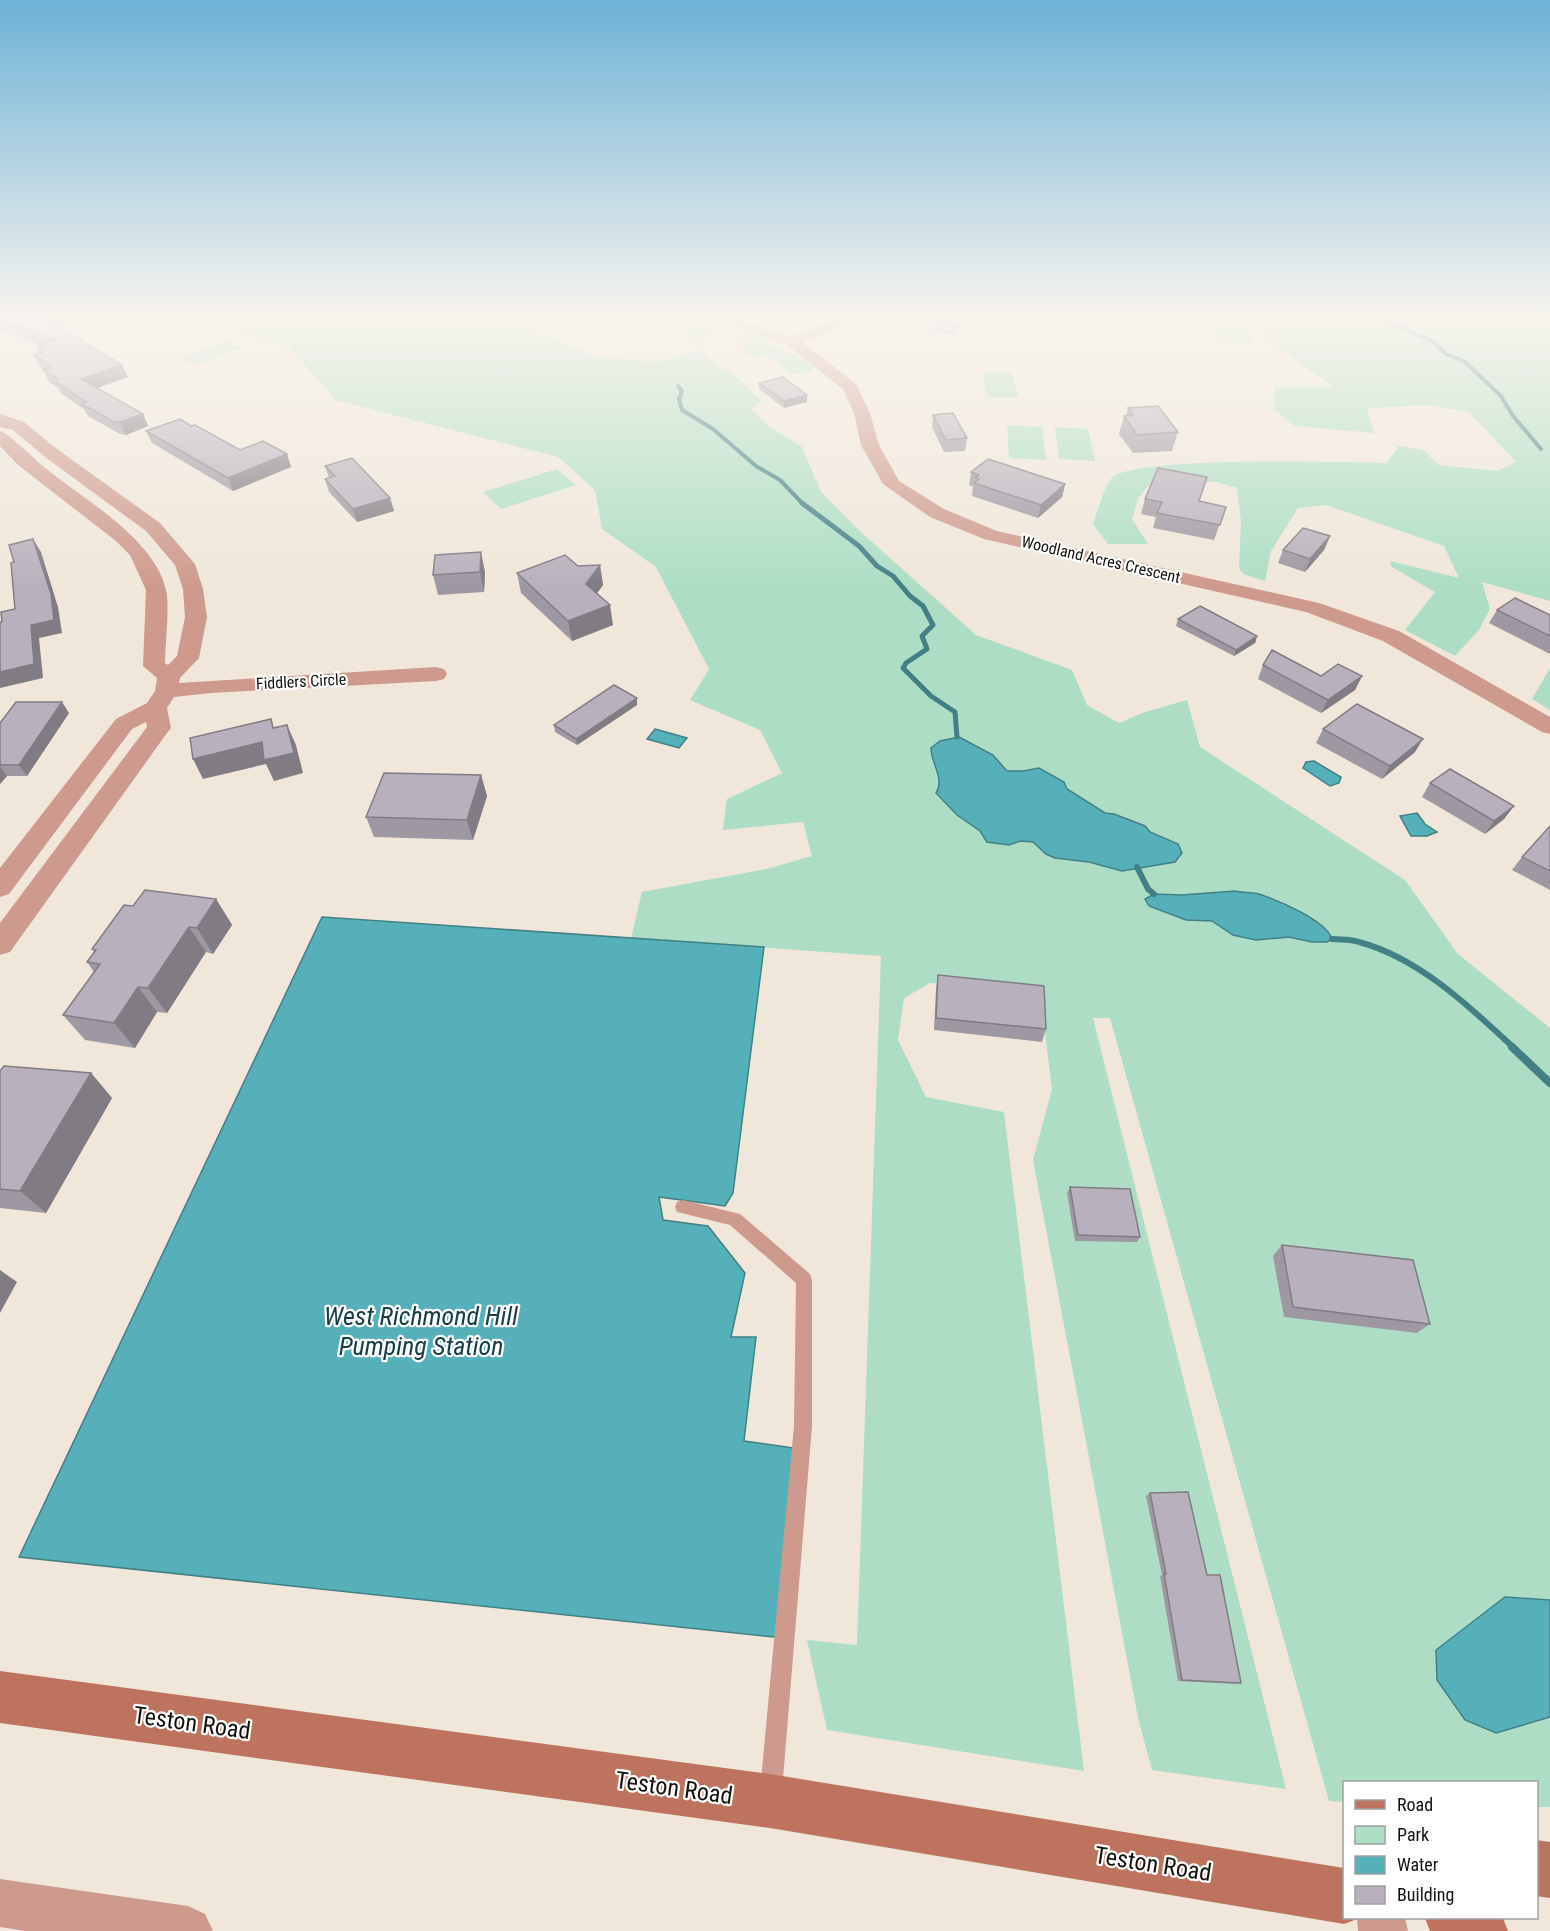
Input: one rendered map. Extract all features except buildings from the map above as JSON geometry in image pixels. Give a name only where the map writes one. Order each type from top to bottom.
[{"type":"main road","name":"Teston Road","points":[[0,1697],[770,1801],[1343,1896]]},
{"type":"main road","points":[[1457,1919],[1480,1931]]},
{"type":"street","name":"Woodland Acres Crescent","points":[[860,407],[870,445],[892,484],[937,513],[991,535],[1312,607],[1391,636],[1550,727]]},
{"type":"street","points":[[0,944],[159,728],[164,692],[154,666],[156,590],[139,553],[123,537],[24,461],[2,428],[18,426],[51,453],[153,527],[185,564],[193,589],[196,616],[188,658],[164,692],[124,724],[5,881]]},
{"type":"street","points":[[24,461],[51,453]]},
{"type":"street","points":[[123,537],[153,527]]},
{"type":"street","name":"Fiddlers Circle","points":[[164,692],[211,686],[436,674]]},
{"type":"street","points":[[5,881],[49,877]]},
{"type":"street","points":[[0,1903],[188,1931]]},
{"type":"lane","points":[[683,1207],[734,1219],[804,1280],[803,1426],[770,1801]]},
{"type":"green space","points":[[364,407],[753,407],[751,409],[769,426],[802,447],[821,492],[861,532],[976,635],[1072,670],[1087,705],[1119,723],[1145,712],[1187,700],[1200,747],[1405,880],[1458,954],[1550,1028],[1550,1600],[1505,1597],[1436,1651],[1437,1680],[1496,1733],[1550,1717],[1550,1807],[1538,1807],[1538,1781],[1343,1781],[1343,1802],[1329,1801],[1110,1018],[1093,1018],[1286,1789],[1152,1770],[1138,1718],[1033,1160],[1052,1089],[1040,991],[930,983],[904,998],[898,1040],[926,1097],[1004,1112],[1084,1771],[827,1730],[807,1640],[857,1645],[881,956],[631,938],[642,892],[767,869],[812,856],[803,822],[723,830],[727,799],[782,773],[760,730],[690,700],[709,669],[656,567],[602,529],[595,490],[558,457]]},
{"type":"green space","points":[[1274,407],[1386,407],[1367,408],[1374,433],[1295,426]]},
{"type":"green space","points":[[1441,407],[1550,407],[1550,601],[1482,582],[1490,609],[1479,630],[1455,656],[1405,630],[1435,592],[1392,567],[1390,561],[1459,578],[1444,546],[1326,505],[1298,508],[1271,551],[1265,581],[1243,574],[1239,568],[1241,521],[1237,488],[1216,482],[1152,481],[1138,499],[1132,519],[1148,544],[1108,544],[1093,524],[1110,480],[1130,470],[1199,463],[1387,463],[1399,446],[1423,450],[1439,465],[1497,471],[1516,462],[1470,413]]},
{"type":"green space","points":[[1007,425],[1042,427],[1046,460],[1009,458]]},
{"type":"green space","points":[[1055,427],[1088,429],[1095,461],[1059,459]]},
{"type":"green space","points":[[557,469],[576,485],[501,509],[483,492]]},
{"type":"green space","points":[[1550,668],[1550,710],[1532,699]]},
{"type":"water","points":[[655,729],[687,738],[679,748],[647,739]]},
{"type":"water","points":[[959,737],[993,755],[1007,771],[1039,768],[1064,782],[1067,789],[1105,813],[1114,814],[1145,826],[1150,832],[1178,844],[1182,853],[1175,862],[1122,871],[1089,862],[1055,858],[1046,854],[1033,842],[1020,841],[1009,845],[987,842],[980,831],[957,815],[936,793],[939,782],[931,748],[940,741]]},
{"type":"water","points":[[1314,761],[1341,777],[1339,783],[1330,786],[1303,768],[1306,762]]},
{"type":"water","points":[[1417,813],[1425,824],[1437,832],[1427,836],[1411,836],[1400,816]]},
{"type":"water","points":[[1235,891],[1259,894],[1288,906],[1321,925],[1332,939],[1327,942],[1312,942],[1289,937],[1256,940],[1233,935],[1212,921],[1186,920],[1149,906],[1145,899],[1154,894],[1182,895]]},
{"type":"water","name":"West Richmond Hill Pumping Station","points":[[322,917],[764,947],[733,1193],[725,1206],[659,1197],[663,1220],[708,1226],[745,1273],[731,1337],[756,1337],[744,1441],[800,1449],[783,1638],[19,1557]]},
{"type":"water","points":[[1505,1597],[1550,1600],[1550,1717],[1496,1733],[1465,1720],[1437,1680],[1436,1650]]},
{"type":"waterway","points":[[681,407],[682,410],[713,429],[756,466],[780,480],[802,503]]},
{"type":"waterway","points":[[1508,407],[1541,449]]},
{"type":"waterway","points":[[802,503],[859,546],[877,566],[893,576],[910,596],[923,606],[933,625],[922,636],[927,649],[906,663],[903,668],[931,696],[955,712],[957,737]]},
{"type":"waterway","points":[[1137,867],[1148,889],[1154,894]]},
{"type":"waterway","points":[[1332,939],[1356,941],[1381,949],[1423,972],[1480,1016],[1514,1048]]},
{"type":"waterway","points":[[1512,1047],[1550,1083]]}]
